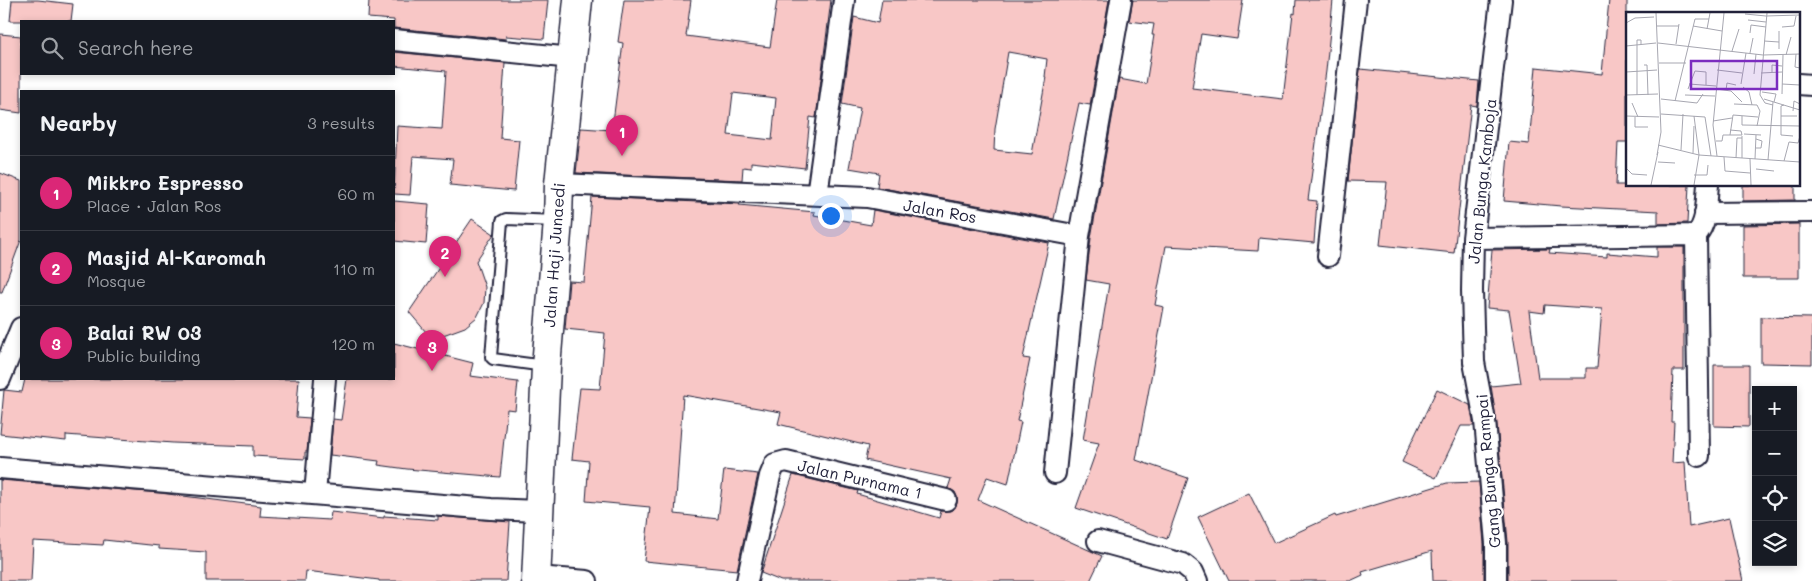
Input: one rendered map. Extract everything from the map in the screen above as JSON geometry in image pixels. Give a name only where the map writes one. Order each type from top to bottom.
[{"type":"street","name":"Jalan Haji Junaedi","points":[[536,579],[546,367],[558,221],[559,184],[578,0]]},
{"type":"street","points":[[817,196],[844,0]]},
{"type":"street","points":[[1055,473],[1079,236],[1121,0]]},
{"type":"street","points":[[1328,256],[1356,0]]},
{"type":"street","name":"Jalan Bunga Kamboja","points":[[1474,362],[1472,318],[1473,238],[1501,0]]},
{"type":"street","points":[[395,40],[572,58]]},
{"type":"street","name":"Jalan Ros","points":[[559,184],[867,198],[1079,236]]},
{"type":"street","points":[[1473,238],[1696,235],[1701,230],[1708,186]]},
{"type":"street","points":[[1705,213],[1812,212]]},
{"type":"street","points":[[1696,235],[1699,456]]},
{"type":"street","points":[[0,379],[20,330]]},
{"type":"street","name":"Gang Bunga Rampai","points":[[1474,362],[1485,421],[1496,543],[1496,581]]},
{"type":"street","points":[[315,494],[325,380]]},
{"type":"street","name":"Jalan Purnama 1","points":[[747,581],[770,476],[775,464],[786,461],[946,500]]},
{"type":"street","points":[[0,468],[491,509],[538,511]]},
{"type":"street","points":[[1098,541],[1183,564],[1193,572],[1198,581]]},
{"type":"street","points":[[536,579],[587,581]]},
{"type":"lane","points":[[546,367],[491,358],[500,241],[502,221],[504,220],[558,221]]},
{"type":"building","points":[[12,0],[38,0],[73,4],[71,20],[10,21]]},
{"type":"building","points":[[369,0],[548,0],[544,39],[506,36],[506,39],[395,28],[395,20],[368,18]]},
{"type":"building","points":[[624,0],[691,0],[686,36],[770,47],[777,0],[831,0],[816,118],[810,117],[805,168],[751,162],[751,168],[743,167],[742,180],[576,173],[581,128],[612,130],[623,43],[618,42]],"holes":[[[733,93],[776,98],[772,140],[728,135]]]},
{"type":"building","points":[[882,0],[1109,0],[1090,105],[1079,103],[1054,219],[877,187],[879,173],[849,168],[860,108],[842,104],[854,17],[878,23]],"holes":[[[1008,52],[1047,59],[1046,77],[1032,154],[994,150],[995,129]]]},
{"type":"building","points":[[1133,0],[1243,0],[1237,39],[1201,34],[1192,88],[1283,99],[1296,0],[1333,0],[1326,71],[1308,200],[1317,201],[1314,243],[1259,238],[1258,251],[1166,246],[1155,305],[1164,307],[1136,460],[1188,478],[1167,539],[1076,508],[1099,443],[1083,440],[1109,284],[1086,280],[1091,238],[1119,79],[1146,84],[1154,35],[1152,35],[1154,24],[1129,21]]},
{"type":"building","points":[[1609,0],[1627,0],[1626,142],[1618,142],[1616,185],[1689,186],[1687,223],[1658,224],[1658,211],[1504,201],[1509,142],[1529,144],[1536,67],[1602,74]]},
{"type":"building","points":[[0,34],[20,36],[20,113],[0,110]]},
{"type":"building","points":[[395,52],[505,63],[500,138],[519,140],[514,191],[450,185],[453,159],[413,156],[410,195],[395,194],[397,126],[442,129],[446,71],[395,66]]},
{"type":"building","points":[[1360,69],[1479,81],[1477,106],[1471,105],[1454,253],[1380,245],[1387,182],[1348,181]]},
{"type":"building","points":[[0,173],[20,181],[20,243],[2,292],[0,292]]},
{"type":"building","points":[[1743,186],[1795,186],[1795,200],[1743,201]]},
{"type":"building","points":[[592,197],[740,204],[815,212],[814,215],[871,225],[873,210],[1049,243],[1023,358],[1030,359],[1017,421],[1021,422],[1008,484],[987,477],[978,500],[1102,556],[1090,581],[781,581],[761,573],[793,475],[858,491],[857,494],[939,518],[941,511],[950,511],[955,508],[957,503],[955,492],[948,488],[951,479],[865,460],[868,446],[778,424],[781,412],[683,395],[675,514],[718,519],[724,470],[758,474],[737,570],[644,561],[650,507],[586,501],[589,461],[572,459],[580,388],[600,389],[605,333],[565,329],[569,281],[584,282]]},
{"type":"building","points":[[395,201],[429,204],[426,244],[395,241]]},
{"type":"building","points":[[472,219],[494,234],[476,261],[485,287],[484,303],[477,317],[465,327],[432,339],[409,312]]},
{"type":"building","points":[[1799,224],[1799,278],[1743,278],[1743,225]]},
{"type":"building","points":[[1657,247],[1684,247],[1684,370],[1673,370],[1671,422],[1674,422],[1672,463],[1685,462],[1689,527],[1729,518],[1743,581],[1508,581],[1508,542],[1497,424],[1491,386],[1521,383],[1509,310],[1487,308],[1492,250],[1550,249],[1549,253],[1607,257],[1607,253],[1657,257]],"holes":[[[1545,305],[1602,309],[1597,368],[1586,368],[1586,378],[1538,378],[1529,311],[1544,313]]]},
{"type":"building","points":[[1761,317],[1812,318],[1812,364],[1761,363]]},
{"type":"building","points":[[395,343],[473,363],[470,376],[518,382],[515,410],[507,409],[500,477],[407,469],[378,465],[379,461],[330,455],[333,419],[341,420],[347,380],[395,380]]},
{"type":"building","points":[[1714,365],[1749,365],[1749,427],[1714,426]]},
{"type":"building","points":[[25,380],[299,380],[296,417],[310,418],[307,452],[305,452],[305,459],[253,456],[253,446],[173,443],[66,435],[66,441],[0,434],[4,390],[22,392]]},
{"type":"building","points":[[1437,389],[1470,405],[1474,426],[1461,426],[1436,478],[1402,462]]},
{"type":"building","points":[[0,480],[160,493],[261,506],[260,516],[330,520],[331,512],[384,518],[384,516],[438,520],[438,516],[510,522],[506,581],[379,581],[306,571],[305,581],[206,581],[206,552],[159,549],[159,546],[104,540],[103,545],[33,541],[31,581],[0,581]]},
{"type":"building","points":[[1479,482],[1484,544],[1484,581],[1433,581],[1432,551],[1362,572],[1363,575],[1350,581],[1229,581],[1198,517],[1249,493],[1274,543],[1335,515],[1336,517],[1447,483]]},
{"type":"place","name":"Mikkro Espresso","points":[[622,156]]},
{"type":"place","name":"Masjid Al-Karomah","points":[[445,277]]},
{"type":"place","name":"Balai RW 03","points":[[432,371]]}]
